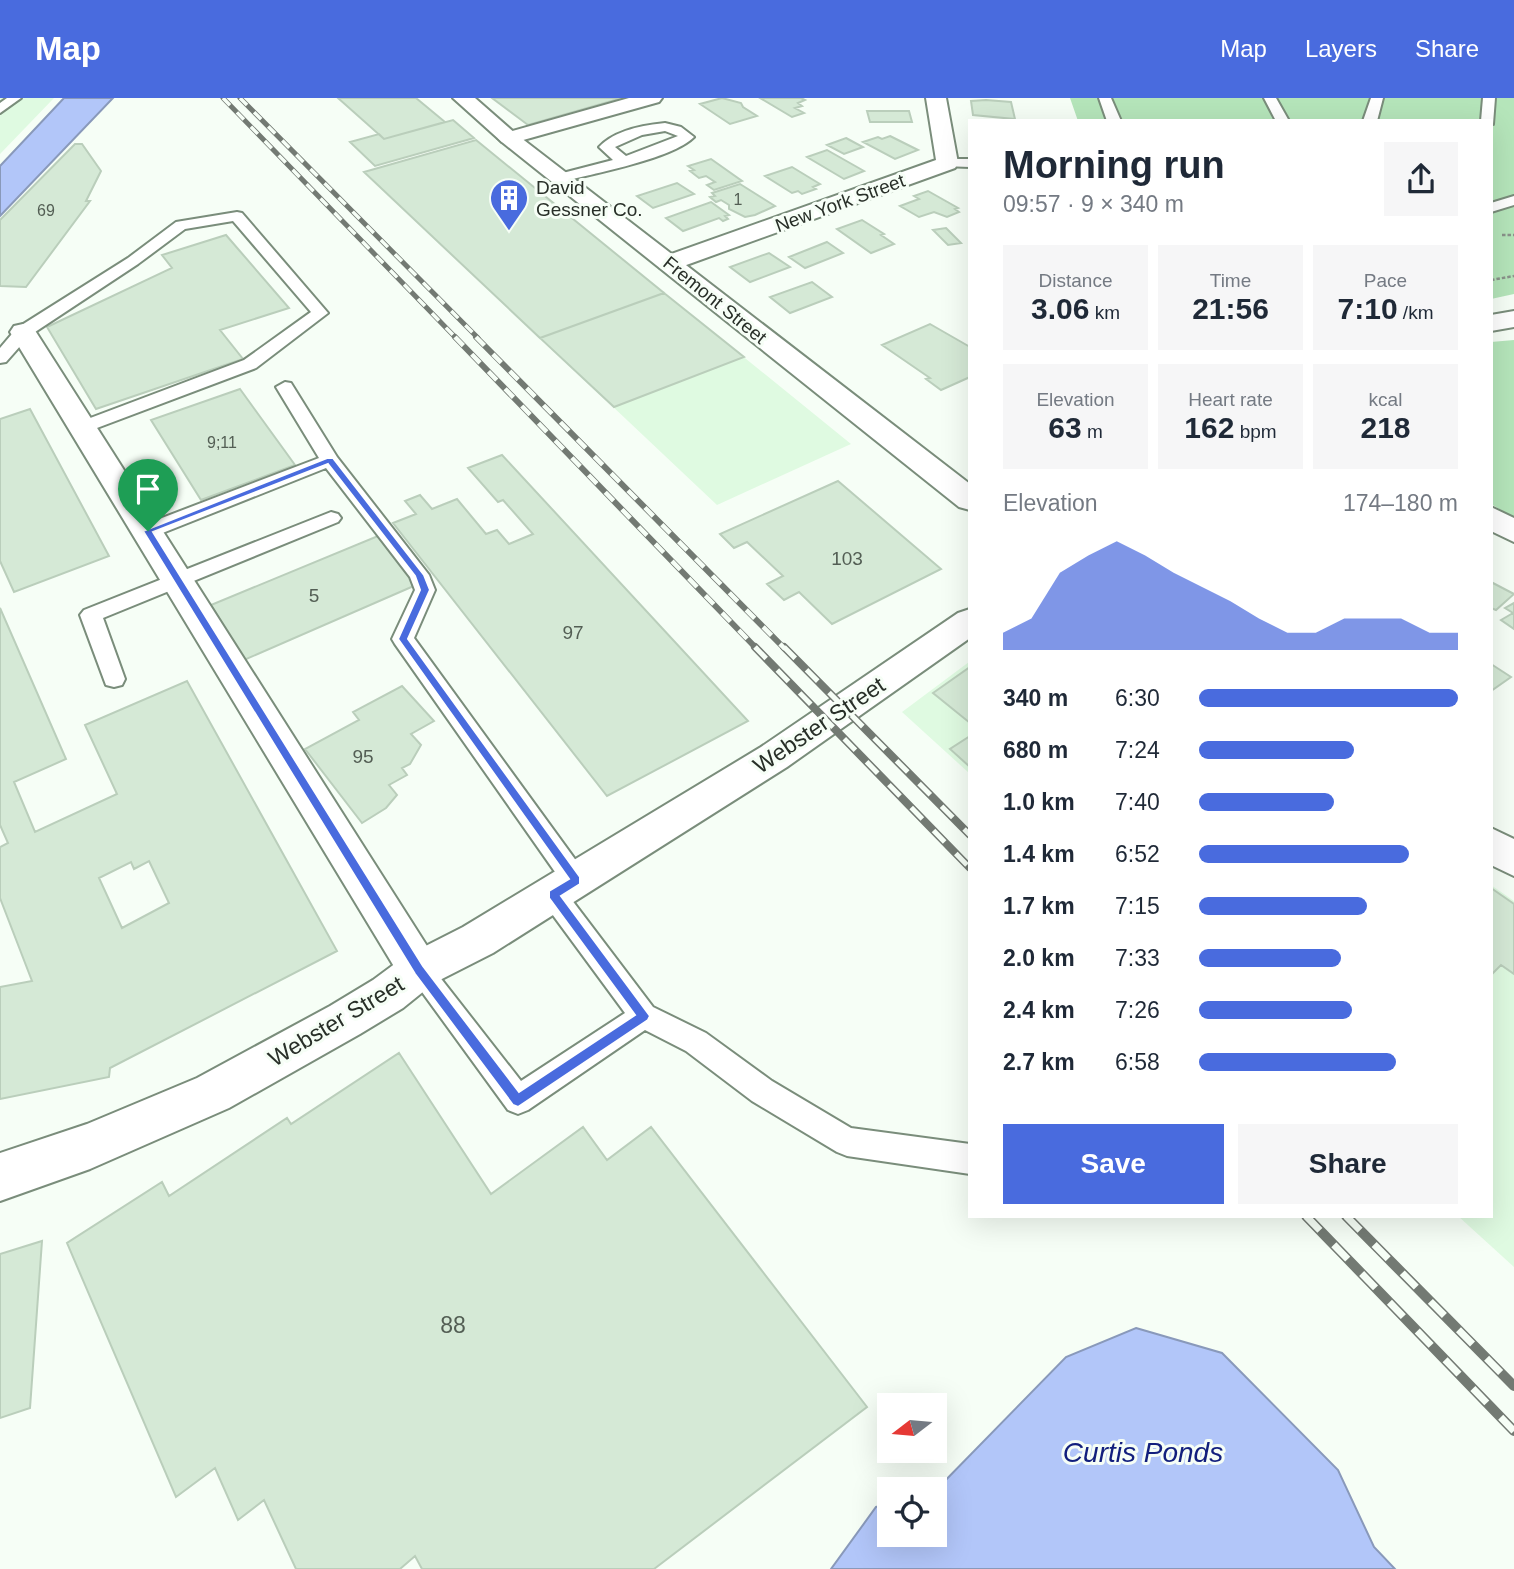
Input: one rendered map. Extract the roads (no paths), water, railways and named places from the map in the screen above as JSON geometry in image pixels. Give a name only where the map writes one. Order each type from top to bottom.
[{"type":"street","name":"Fremont Street","points":[[463,98],[509,138],[968,498]]},
{"type":"street","points":[[509,138],[652,98]]},
{"type":"street","name":"New York Street","points":[[669,263],[958,163],[936,98]]},
{"type":"street","points":[[1493,323],[1514,319]]},
{"type":"street","points":[[23,332],[419,970]]},
{"type":"street","points":[[1493,518],[1514,532]]},
{"type":"street","name":"Webster Street","points":[[0,1177],[90,1146],[213,1093],[388,994],[419,970],[478,940],[565,888],[774,757],[968,622]]},
{"type":"street","points":[[1493,845],[1514,860]]},
{"type":"lane","points":[[0,109],[15,98]]},
{"type":"lane","points":[[1105,98],[1113,119]]},
{"type":"lane","points":[[1270,98],[1282,119]]},
{"type":"lane","points":[[1371,119],[1377,98]]},
{"type":"lane","points":[[1488,119],[1489,98]]},
{"type":"lane","points":[[560,178],[674,145],[687,137],[674,128],[658,128],[613,141],[606,147],[622,160]]},
{"type":"lane","points":[[1493,207],[1514,200]]},
{"type":"lane","points":[[0,358],[23,332],[133,261],[181,225],[237,216],[320,313],[250,364],[83,427]]},
{"type":"lane","points":[[285,387],[330,460],[419,575],[425,590],[403,639],[565,888],[643,1016],[696,1042],[762,1091],[847,1142],[968,1159]]},
{"type":"lane","points":[[148,531],[330,460]]},
{"type":"lane","points":[[114,679],[91,615],[331,518]]},
{"type":"lane","points":[[419,970],[518,1100],[643,1016]]},
{"type":"water","points":[[64,98],[113,98],[0,216],[0,166]]},
{"type":"water","name":"Curtis Ponds","points":[[1136,1328],[1222,1353],[1338,1470],[1374,1547],[1395,1569],[831,1569],[877,1507],[877,1547],[947,1547],[947,1479],[1066,1357]]},
{"type":"railway","points":[[223,98],[456,338]]},
{"type":"railway","points":[[240,98],[478,338]]},
{"type":"railway","points":[[455,337],[757,649]]},
{"type":"railway","points":[[476,337],[785,649]]},
{"type":"railway","points":[[755,647],[968,866]]},
{"type":"railway","points":[[784,647],[968,833]]},
{"type":"railway","points":[[1308,1218],[1514,1431]]},
{"type":"railway","points":[[1348,1218],[1514,1386]]},
{"type":"place","name":"David Gessner Co.","points":[[509,232]]}]
